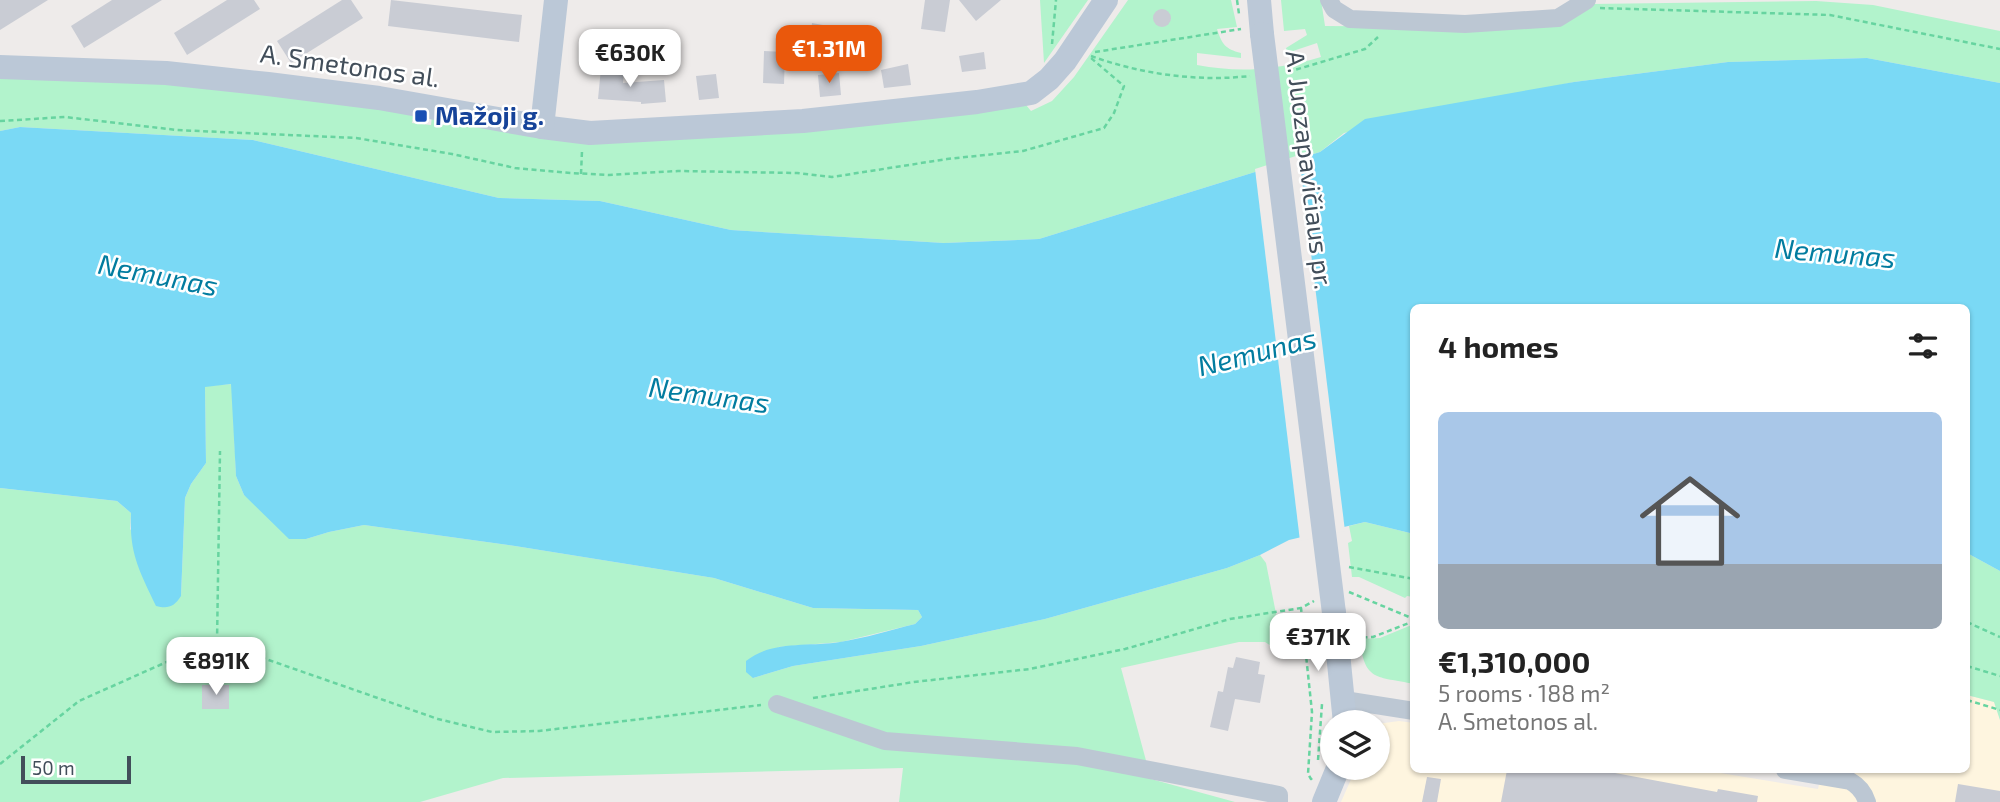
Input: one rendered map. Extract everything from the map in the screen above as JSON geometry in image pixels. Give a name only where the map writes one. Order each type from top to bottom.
[{"type":"street","points":[[542,127],[556,0]]},
{"type":"street","name":"A. Smetonos al.","points":[[0,67],[166,73],[268,84],[379,98],[590,133],[803,121],[1031,93],[1049,79],[1065,61],[1106,0]]},
{"type":"street","name":"A. Juozapavičiaus pr.","points":[[1259,0],[1252,31],[1334,613],[1337,707]]},
{"type":"street","points":[[1329,0],[1334,9],[1350,19],[1465,24],[1558,18],[1583,3]]},
{"type":"street","points":[[777,704],[885,741],[1077,756],[1279,794],[1279,802]]},
{"type":"street","points":[[1337,707],[1410,711]]},
{"type":"street","points":[[1803,773],[1850,781],[1865,793],[1867,802]]},
{"type":"street","points":[[1324,802],[1326,780]]},
{"type":"path","points":[[1049,79],[1056,0]]},
{"type":"path","points":[[1583,3],[1830,15],[2000,49]]},
{"type":"path","points":[[1281,72],[1293,71],[1365,48],[1395,21]]},
{"type":"path","points":[[1252,31],[1085,53],[1132,70],[1180,76],[1233,78],[1257,75]]},
{"type":"path","points":[[581,174],[582,150]]},
{"type":"path","points":[[216,642],[220,451]]},
{"type":"path","points":[[1346,567],[1410,578]]},
{"type":"path","points":[[0,764],[79,701],[216,642],[438,719],[492,732],[539,731],[777,704],[914,681],[1030,669],[1125,649],[1230,619],[1301,608]]},
{"type":"path","points":[[1354,638],[1373,637],[1410,623]]},
{"type":"path","points":[[1970,623],[2000,637]]},
{"type":"path","points":[[1970,667],[2000,677]]},
{"type":"path","points":[[1970,701],[2000,710]]},
{"type":"shaded area","points":[[1970,696],[1994,702],[2000,720],[2000,802],[1341,802],[1351,780],[1390,780],[1390,722],[1399,721],[1410,722],[1410,773],[1720,773],[1818,789],[1821,773],[1970,773]]},
{"type":"green space","points":[[1040,0],[1088,0],[1044,63]]},
{"type":"green space","points":[[1128,0],[1231,0],[1237,27],[1217,29],[1225,45],[1241,53],[1241,58],[1197,53],[1197,65],[1244,69],[1290,65],[1321,57],[1317,43],[1287,53],[1286,48],[1307,35],[1305,29],[1284,31],[1281,0],[1321,0],[1325,26],[1459,27],[1591,4],[1816,1],[1873,5],[2000,31],[2000,83],[1867,58],[1728,62],[1574,82],[1344,133],[1320,152],[1039,239],[944,243],[731,230],[600,201],[499,198],[253,140],[20,127],[0,131],[0,75],[166,83],[414,112],[412,123],[431,125],[432,116],[523,133],[1026,105],[1031,111],[1052,101],[1074,77]]},
{"type":"green space","points":[[232,384],[236,476],[244,495],[306,539],[364,525],[714,578],[813,608],[918,610],[922,617],[915,624],[841,642],[779,647],[753,678],[793,666],[921,646],[1045,619],[1227,568],[1260,555],[1266,563],[1284,654],[1265,642],[1239,642],[1121,668],[1151,779],[1235,802],[899,802],[903,768],[503,778],[420,802],[0,802],[0,488],[117,501],[131,513],[130,529],[181,596],[185,498],[206,463],[205,386]]},
{"type":"green space","points":[[1365,522],[1410,533],[1410,596],[1405,598],[1359,577],[1352,577],[1348,543],[1352,541],[1349,526]]},
{"type":"green space","points":[[1970,555],[2000,571],[2000,720],[1994,702],[1970,696]]},
{"type":"green space","points":[[1410,626],[1410,683],[1382,678],[1369,670],[1360,639],[1380,638]]},
{"type":"water","name":"Nemunas","points":[[1867,58],[2000,83],[2000,571],[1970,555],[1970,304],[1410,304],[1410,533],[1365,522],[1289,540],[1227,568],[1045,619],[921,646],[793,666],[753,678],[746,672],[746,661],[767,650],[859,638],[915,624],[922,617],[918,610],[813,608],[714,578],[364,525],[306,539],[289,539],[244,495],[236,476],[231,384],[205,387],[206,463],[185,498],[181,596],[170,606],[156,606],[134,551],[131,513],[117,501],[0,488],[0,131],[20,127],[253,140],[499,198],[600,201],[731,230],[944,243],[1039,239],[1320,152],[1365,119],[1574,82],[1728,62]]},
{"type":"pier","points":[[1299,155],[1345,531],[1300,541],[1255,169]]},
{"type":"building","points":[[0,0],[48,0],[0,30]]},
{"type":"building","points":[[112,0],[162,0],[84,48],[71,26]]},
{"type":"building","points":[[227,0],[254,0],[260,9],[187,55],[174,33]]},
{"type":"building","points":[[342,0],[351,0],[363,18],[291,63],[277,41]]},
{"type":"building","points":[[391,0],[522,15],[519,42],[388,26]]},
{"type":"building","points":[[925,0],[950,0],[945,32],[921,29]]},
{"type":"building","points":[[959,0],[1001,0],[976,21]]},
{"type":"building","points":[[1162,9],[1168,12],[1171,18],[1168,24],[1162,27],[1156,24],[1153,18],[1156,12]]},
{"type":"building","points":[[812,23],[828,26],[824,55],[808,53]]},
{"type":"building","points":[[764,51],[785,52],[784,84],[763,83]]},
{"type":"building","points":[[984,52],[986,69],[962,72],[959,56]]},
{"type":"building","points":[[908,64],[911,85],[884,88],[881,70]]},
{"type":"building","points":[[601,68],[624,70],[623,83],[664,80],[666,102],[641,104],[598,99]]},
{"type":"building","points":[[839,73],[841,95],[820,97],[818,75]]},
{"type":"building","points":[[716,74],[719,98],[699,100],[696,76]]},
{"type":"building","points":[[1236,657],[1260,662],[1258,674],[1265,675],[1260,703],[1235,699],[1228,731],[1210,727],[1218,691],[1223,692],[1228,667],[1233,668]]},
{"type":"building","points":[[202,685],[229,685],[229,709],[202,709]]},
{"type":"building","points":[[1506,773],[1615,773],[1717,792],[1718,789],[1758,796],[1757,802],[1501,802]]},
{"type":"building","points":[[1427,777],[1441,779],[1437,802],[1422,802]]},
{"type":"building","points":[[1958,784],[2000,791],[2000,802],[1955,802]]},
{"type":"place","name":"Mažoji g.","points":[[421,116]]}]
